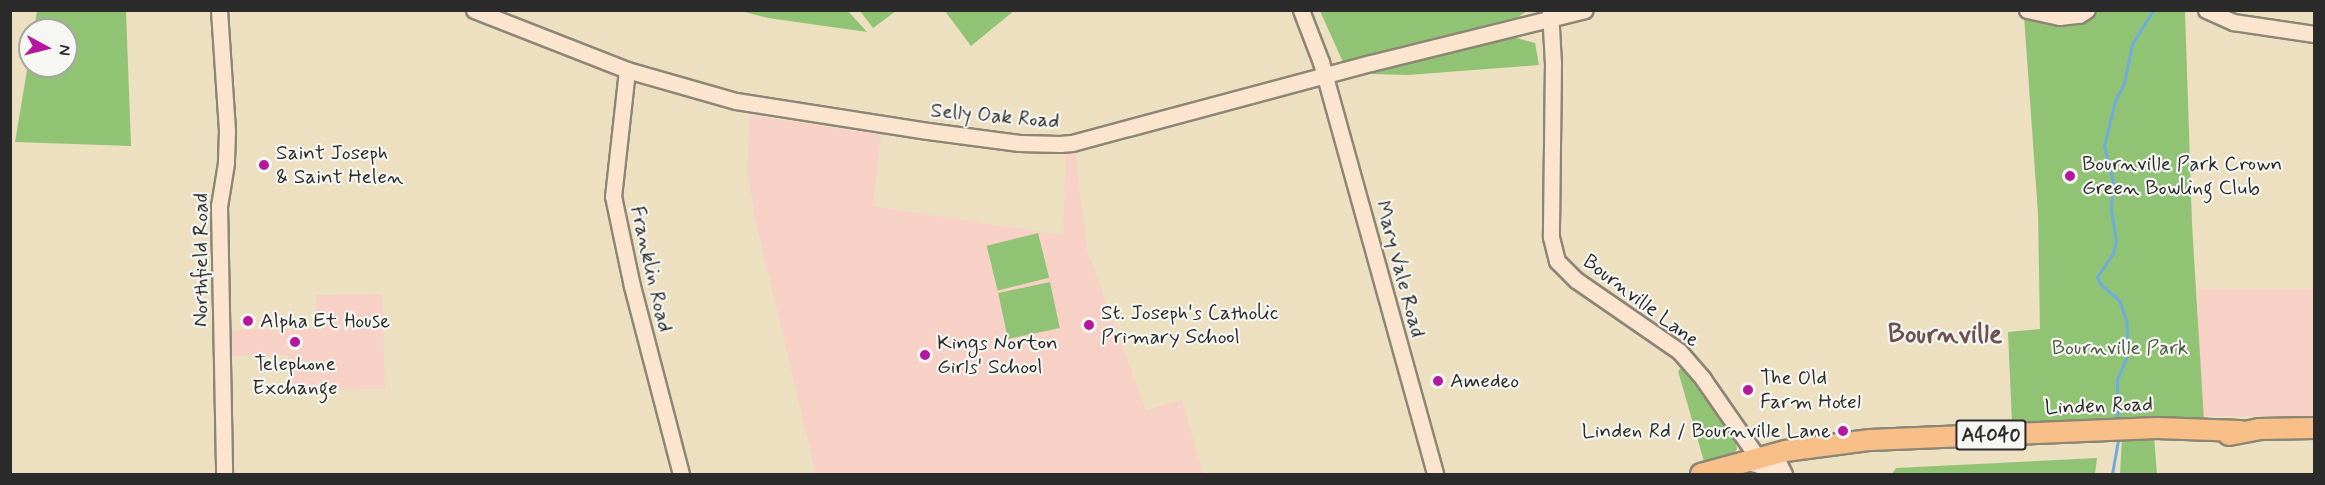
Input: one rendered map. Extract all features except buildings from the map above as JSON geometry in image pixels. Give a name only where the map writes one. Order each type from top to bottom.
[{"type":"highway","name":"Linden Road","points":[[1730,474],[1767,466],[1785,451],[1870,440],[2056,431],[2173,429],[2240,432],[2314,428]]},
{"type":"highway","name":"Linden Road","points":[[1701,474],[1767,466]]},
{"type":"street","name":"Northfield Road","points":[[219,10],[226,130],[226,163],[219,206],[224,474]]},
{"type":"street","name":"Selly Oak Road","points":[[474,10],[627,70],[758,106],[996,140],[1060,144],[1072,143],[1550,15],[1585,10]]},
{"type":"street","name":"Mary Vale Road","points":[[1301,10],[1324,76],[1435,474]]},
{"type":"street","points":[[2027,10],[2059,17],[2079,15],[2087,10]]},
{"type":"street","points":[[2206,10],[2233,22],[2314,34]]},
{"type":"street","name":"Bournville Lane","points":[[1550,15],[1553,63],[1551,237],[1557,261],[1576,280],[1679,351],[1703,379],[1739,434],[1767,466]]},
{"type":"street","name":"Franklin Road","points":[[627,70],[613,196],[632,286],[681,474]]},
{"type":"shaded area","name":"Kings Norton Girls' School","points":[[750,115],[881,135],[873,206],[1063,235],[1066,148],[1075,149],[1087,250],[1146,410],[1182,400],[1203,474],[816,474],[755,218],[747,170]]},
{"type":"shaded area","points":[[2198,289],[2314,289],[2314,416],[2198,416]]},
{"type":"shaded area","points":[[382,294],[385,389],[290,390],[288,355],[229,356],[230,330],[317,329],[316,295]]},
{"type":"green space","points":[[945,10],[1015,10],[971,46],[945,11]]},
{"type":"green space","points":[[37,11],[126,11],[131,146],[15,142],[26,78],[78,78],[78,18],[36,18]]},
{"type":"green space","points":[[741,11],[848,11],[867,32],[768,18]]},
{"type":"green space","points":[[860,11],[896,11],[873,28]]},
{"type":"green space","points":[[1320,11],[1527,11],[1518,17],[1343,62]]},
{"type":"green space","name":"Bournville Park","points":[[2096,11],[2185,11],[2192,224],[2204,421],[2056,431],[2012,423],[2008,332],[2040,329],[2038,214],[2024,16],[2082,20]]},
{"type":"green space","points":[[1513,37],[1535,43],[1539,65],[1408,75],[1371,74],[1375,71]]},
{"type":"green space","points":[[1038,233],[1049,278],[998,290],[987,246]]},
{"type":"green space","points":[[1050,282],[1060,328],[1008,339],[998,293]]},
{"type":"green space","points":[[1682,367],[1736,442],[1737,449],[1734,454],[1705,465],[1678,371]]},
{"type":"green space","points":[[2154,436],[2157,474],[2120,474],[2122,438]]},
{"type":"green space","points":[[2097,458],[2095,474],[1892,474],[1896,468]]},
{"type":"waterway","points":[[2117,418],[2117,380],[2128,353],[2126,320],[2119,300],[2101,285],[2097,277],[2113,253],[2116,241],[2111,208],[2113,182],[2104,146],[2115,101],[2124,83],[2132,44],[2153,10]]},
{"type":"waterway","points":[[2112,474],[2118,439]]},
{"type":"place","name":"Saint Joseph & Saint Helen","points":[[264,165]]},
{"type":"place","name":"Bournville Park Crown Green Bowling Club","points":[[2070,176]]},
{"type":"place","name":"Alpha Et House","points":[[248,321]]},
{"type":"place","name":"St. Joseph's Catholic Primary School","points":[[1089,325]]},
{"type":"place","name":"Telephone Exchange","points":[[295,342]]},
{"type":"place","name":"Kings Norton Girls' School","points":[[925,355]]},
{"type":"place","name":"Amedeo","points":[[1438,381]]},
{"type":"place","name":"The Old Farm Hotel","points":[[1748,390]]},
{"type":"place","name":"Linden Rd / Bournville Lane","points":[[1843,431]]},
{"type":"district","name":"Bournville","points":[[1945,335]]}]
